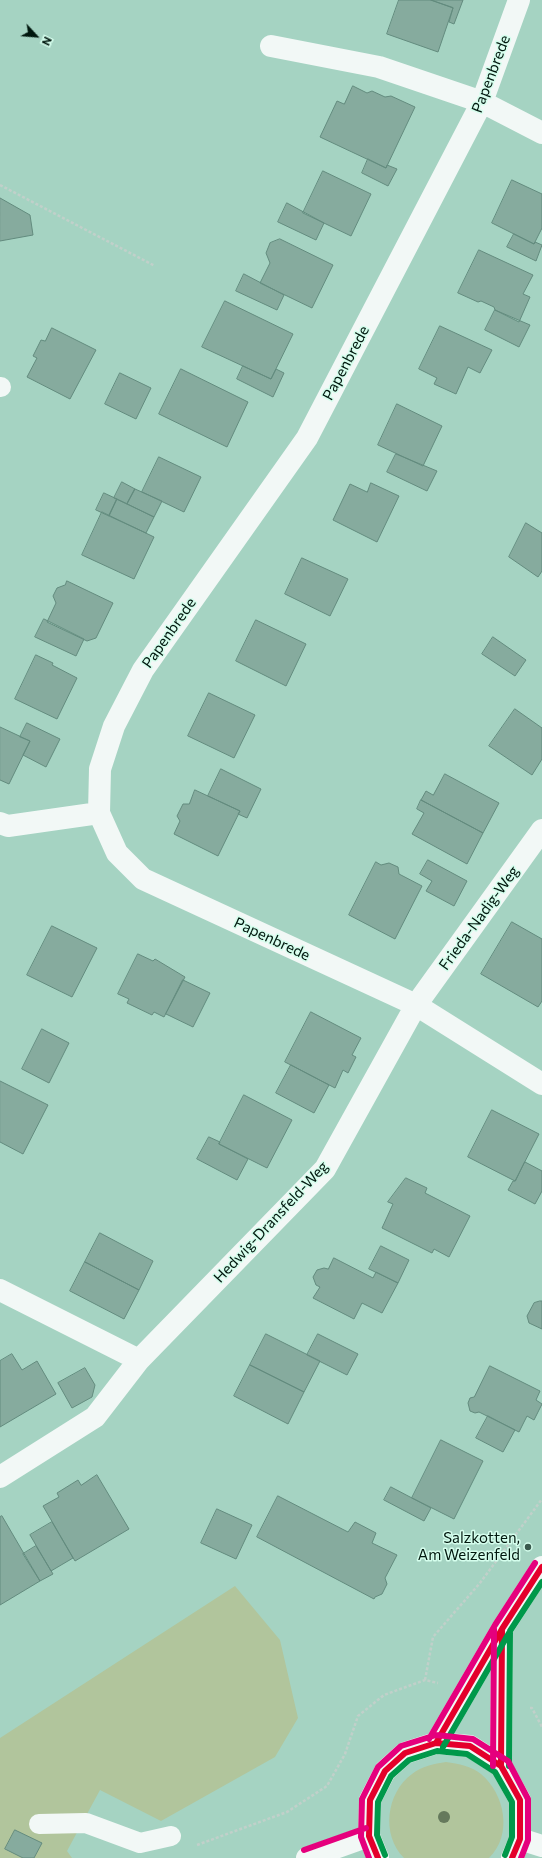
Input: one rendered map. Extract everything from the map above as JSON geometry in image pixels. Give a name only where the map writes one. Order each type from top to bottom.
[{"type":"street","name":"Papenbrede","points":[[519,0],[482,102],[307,438],[143,670],[114,726],[100,769],[99,813],[117,853],[143,879],[416,1005],[542,1084]]},
{"type":"street","points":[[271,46],[379,67],[482,102],[542,132]]},
{"type":"street","points":[[0,823],[8,826],[99,813]]},
{"type":"street","name":"Frieda-Nadig-Weg","points":[[416,1005],[542,830]]},
{"type":"street","name":"Hedwig-Dransfeld-Weg","points":[[0,1477],[95,1417],[138,1360],[325,1169],[416,1005]]},
{"type":"street","points":[[0,1290],[138,1360]]},
{"type":"street","points":[[436,1743],[502,1629],[542,1567]]},
{"type":"street","points":[[501,1766],[502,1629]]},
{"type":"street","points":[[378,1858],[369,1836],[370,1800],[385,1771],[405,1753],[436,1743],[470,1746],[501,1766],[520,1800],[516,1849],[542,1846]]},
{"type":"street","points":[[307,1858],[369,1836]]},
{"type":"lane","points":[[39,1824],[86,1823],[140,1843],[171,1836]]},
{"type":"path","points":[[0,185],[155,266]]},
{"type":"path","points":[[190,1848],[288,1812],[327,1786],[345,1754],[358,1716],[384,1695],[425,1680],[433,1637],[480,1583],[542,1499]]},
{"type":"green space","points":[[235,1586],[280,1640],[298,1718],[275,1757],[161,1821],[100,1790],[67,1851],[72,1858],[0,1858],[0,1738]]},
{"type":"green space","points":[[446,1762],[465,1766],[477,1771],[489,1782],[496,1792],[503,1815],[503,1827],[497,1849],[489,1858],[404,1858],[397,1849],[392,1838],[390,1814],[392,1803],[403,1782],[420,1769]]},
{"type":"building","points":[[399,0],[431,0],[453,8],[438,52],[387,34]]},
{"type":"building","points":[[431,0],[463,0],[454,24],[449,22],[453,8]]},
{"type":"building","points":[[353,86],[367,93],[372,91],[385,97],[391,96],[415,107],[386,168],[320,137],[337,101],[344,104]]},
{"type":"building","points":[[368,159],[386,168],[387,165],[397,169],[388,186],[362,173]]},
{"type":"building","points":[[323,171],[371,194],[351,236],[303,213]]},
{"type":"building","points":[[512,180],[542,194],[542,228],[534,244],[492,223]]},
{"type":"building","points":[[0,198],[30,215],[33,235],[0,241]]},
{"type":"building","points":[[287,203],[324,223],[316,240],[278,222]]},
{"type":"building","points":[[514,234],[534,244],[535,242],[542,245],[536,261],[507,247]]},
{"type":"building","points":[[280,239],[333,265],[312,308],[260,283],[270,263],[266,253],[270,243]]},
{"type":"building","points":[[479,250],[533,275],[523,294],[530,297],[519,322],[495,310],[494,307],[458,293]]},
{"type":"building","points":[[244,274],[284,295],[277,310],[236,291]]},
{"type":"building","points":[[225,301],[293,334],[271,379],[202,347]]},
{"type":"building","points":[[495,310],[530,325],[519,347],[485,330]]},
{"type":"building","points":[[440,326],[492,350],[480,373],[468,367],[456,394],[434,384],[437,378],[419,369]]},
{"type":"building","points":[[52,328],[96,350],[70,399],[27,377],[37,358],[33,356],[41,340],[45,341]]},
{"type":"building","points":[[243,366],[271,379],[276,369],[284,373],[273,397],[237,379]]},
{"type":"building","points":[[181,369],[248,402],[227,447],[159,414]]},
{"type":"building","points":[[120,373],[151,388],[136,419],[105,404]]},
{"type":"building","points":[[397,404],[442,426],[423,466],[378,445]]},
{"type":"building","points":[[396,454],[437,471],[427,491],[387,472]]},
{"type":"building","points":[[159,457],[201,477],[184,512],[142,492]]},
{"type":"building","points":[[122,482],[135,489],[127,504],[114,498]]},
{"type":"building","points":[[371,483],[399,496],[377,542],[333,520],[350,484],[367,492]]},
{"type":"building","points":[[135,489],[162,501],[154,517],[127,504]]},
{"type":"building","points":[[104,493],[117,499],[109,516],[96,510]]},
{"type":"building","points":[[117,499],[154,517],[146,533],[109,516]]},
{"type":"building","points":[[102,512],[154,537],[134,579],[82,555]]},
{"type":"building","points":[[526,523],[542,533],[542,571],[538,577],[509,557]]},
{"type":"building","points":[[302,558],[348,579],[330,616],[285,594]]},
{"type":"building","points":[[67,581],[113,603],[96,638],[87,641],[47,622],[56,603],[53,596],[57,588],[65,585]]},
{"type":"building","points":[[44,619],[84,639],[76,656],[35,637]]},
{"type":"building","points":[[256,620],[306,644],[286,686],[236,661]]},
{"type":"building","points":[[493,637],[526,660],[515,676],[482,654]]},
{"type":"building","points":[[36,655],[53,663],[52,665],[77,678],[57,719],[15,699]]},
{"type":"building","points":[[209,693],[255,715],[234,758],[188,736]]},
{"type":"building","points":[[515,709],[542,728],[542,759],[532,775],[489,746]]},
{"type":"building","points":[[27,723],[60,739],[46,767],[23,755],[30,741],[20,737]]},
{"type":"building","points":[[0,727],[30,741],[9,784],[0,780]]},
{"type":"building","points":[[221,769],[261,789],[247,818],[238,814],[240,811],[208,796]]},
{"type":"building","points":[[445,774],[499,803],[483,833],[421,800],[426,791],[433,795]]},
{"type":"building","points":[[195,790],[240,811],[218,856],[174,834],[180,821],[177,816],[183,804],[189,804]]},
{"type":"building","points":[[421,800],[483,833],[467,864],[412,834],[424,813],[417,809]]},
{"type":"building","points":[[428,860],[467,881],[454,906],[426,891],[432,881],[420,874]]},
{"type":"building","points":[[376,862],[381,865],[389,863],[398,867],[399,874],[422,886],[395,939],[349,915]]},
{"type":"building","points":[[512,922],[542,939],[542,1001],[538,1007],[481,974]]},
{"type":"building","points":[[52,926],[97,948],[72,997],[27,975]]},
{"type":"building","points":[[138,954],[153,961],[155,959],[185,977],[164,1017],[154,1012],[152,1015],[127,1003],[129,999],[118,994]]},
{"type":"building","points":[[183,980],[210,993],[193,1027],[166,1014]]},
{"type":"building","points":[[311,1012],[361,1038],[352,1055],[356,1057],[348,1073],[343,1070],[335,1088],[285,1062]]},
{"type":"building","points":[[42,1029],[69,1043],[49,1083],[22,1069]]},
{"type":"building","points":[[291,1065],[329,1085],[314,1113],[276,1093]]},
{"type":"building","points":[[0,1081],[48,1105],[23,1154],[0,1142]]},
{"type":"building","points":[[244,1095],[292,1120],[267,1168],[219,1144]]},
{"type":"building","points":[[492,1110],[539,1134],[515,1181],[468,1157]]},
{"type":"building","points":[[209,1137],[248,1159],[237,1180],[197,1159]]},
{"type":"building","points":[[525,1162],[542,1171],[542,1191],[535,1204],[508,1190],[513,1181],[515,1181]]},
{"type":"building","points":[[406,1178],[427,1188],[425,1193],[470,1216],[449,1257],[434,1249],[432,1253],[382,1228],[393,1204],[388,1202]]},
{"type":"building","points":[[100,1233],[153,1261],[139,1290],[85,1262]]},
{"type":"building","points":[[381,1246],[409,1260],[398,1283],[369,1269]]},
{"type":"building","points":[[334,1258],[373,1278],[376,1272],[398,1283],[382,1313],[362,1303],[354,1319],[313,1298],[320,1287],[316,1285],[313,1277],[317,1270],[324,1268],[328,1269]]},
{"type":"building","points":[[85,1262],[139,1290],[124,1319],[70,1291]]},
{"type":"building","points":[[542,1301],[542,1329],[529,1323],[527,1316],[534,1303]]},
{"type":"building","points":[[266,1334],[320,1361],[304,1392],[250,1365]]},
{"type":"building","points":[[318,1334],[358,1354],[347,1375],[307,1355]]},
{"type":"building","points":[[12,1354],[22,1370],[37,1361],[56,1394],[0,1427],[0,1361]]},
{"type":"building","points":[[250,1365],[304,1392],[288,1424],[234,1396]]},
{"type":"building","points":[[490,1366],[540,1391],[536,1400],[542,1404],[534,1420],[527,1416],[519,1432],[479,1412],[475,1413],[470,1411],[468,1403],[470,1398],[474,1397]]},
{"type":"building","points":[[85,1368],[95,1385],[92,1397],[72,1408],[58,1383]]},
{"type":"building","points":[[488,1416],[515,1430],[503,1452],[476,1438]]},
{"type":"building","points":[[441,1440],[483,1461],[454,1519],[412,1498]]},
{"type":"building","points":[[97,1475],[129,1529],[75,1561],[43,1506],[59,1497],[57,1493],[78,1480],[81,1485]]},
{"type":"building","points":[[391,1487],[431,1508],[424,1521],[384,1500]]},
{"type":"building","points":[[278,1496],[348,1532],[355,1522],[376,1533],[372,1543],[397,1555],[385,1578],[387,1584],[382,1594],[374,1599],[257,1537]]},
{"type":"building","points":[[217,1509],[252,1525],[236,1559],[201,1543]]},
{"type":"building","points":[[2,1516],[40,1581],[0,1605],[0,1517]]},
{"type":"building","points":[[52,1522],[73,1558],[51,1571],[30,1535]]},
{"type":"building","points":[[36,1546],[53,1574],[40,1581],[23,1554]]},
{"type":"building","points":[[15,1830],[42,1843],[34,1858],[23,1858],[5,1849]]},
{"type":"transit line","points":[[429,1739],[495,1625],[535,1563]]},
{"type":"transit line","points":[[501,1766],[502,1629],[542,1567]]},
{"type":"transit line","points":[[509,1766],[510,1631],[542,1582]]},
{"type":"transit line","points":[[493,1766],[494,1629]]},
{"type":"transit line","points":[[436,1743],[502,1629]]},
{"type":"transit line","points":[[443,1747],[509,1633]]},
{"type":"transit line","points":[[369,1858],[361,1837],[362,1799],[378,1767],[401,1746],[436,1735],[473,1739],[508,1761],[528,1799],[528,1840],[521,1858]]},
{"type":"transit line","points":[[378,1858],[369,1836],[370,1800],[385,1771],[405,1753],[436,1743],[470,1746],[501,1766],[520,1800],[520,1839],[512,1858]]},
{"type":"transit line","points":[[385,1855],[377,1835],[378,1802],[391,1776],[409,1760],[437,1751],[467,1754],[495,1772],[512,1802],[512,1837],[505,1855]]},
{"type":"transit line","points":[[304,1850],[366,1828]]},
{"type":"place","name":"Salzkotten, Am Weizenfeld","points":[[528,1547]]}]
